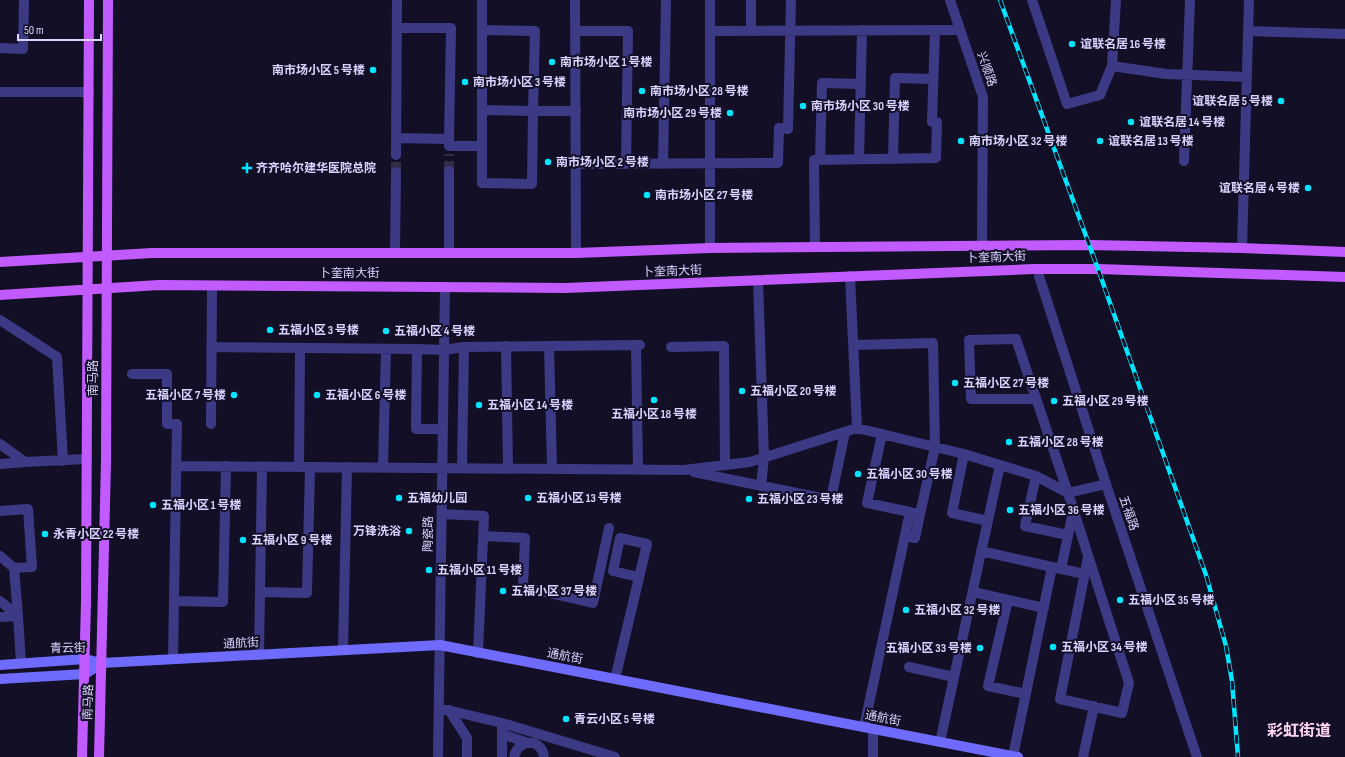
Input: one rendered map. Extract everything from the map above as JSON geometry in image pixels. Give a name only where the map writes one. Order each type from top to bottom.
[{"type":"main road","name":"南马路","points":[[82,757],[85,659],[87,460],[89,0]]},
{"type":"main road","name":"南马路","points":[[99,757],[106,461],[108,0]]},
{"type":"main road","name":"卜奎南大街","points":[[0,262],[152,253],[576,253],[710,248],[815,247],[1089,245],[1345,252]]},
{"type":"main road","name":"卜奎南大街","points":[[0,296],[159,285],[565,288],[1055,269],[1106,269],[1345,277]]},
{"type":"main road","name":"通航街","points":[[102,663],[440,645],[1015,757]]},
{"type":"main road","name":"青云街","points":[[0,664],[85,659],[102,663]]},
{"type":"main road","name":"青云街","points":[[0,679],[84,674],[102,663]]},
{"type":"street","points":[[0,48],[23,49],[24,0]]},
{"type":"street","points":[[396,154],[397,0]]},
{"type":"street","points":[[482,0],[482,30],[482,110],[482,146],[482,183],[532,184],[535,31],[482,30]]},
{"type":"street","points":[[575,0],[576,253]]},
{"type":"street","points":[[663,164],[666,0]]},
{"type":"street","points":[[710,0],[710,248]]},
{"type":"street","points":[[751,0],[751,31]]},
{"type":"street","points":[[576,164],[778,163],[778,128],[788,129],[791,0]]},
{"type":"street","name":"兴顺路","points":[[950,0],[983,97],[982,246]]},
{"type":"street","points":[[1032,0],[1067,104],[1100,95],[1112,66],[1116,0]]},
{"type":"street","points":[[1184,161],[1190,0]]},
{"type":"street","points":[[1242,248],[1249,0]]},
{"type":"street","points":[[397,28],[451,28],[449,146]]},
{"type":"street","points":[[576,30],[628,31],[626,164]]},
{"type":"street","points":[[859,159],[862,30]]},
{"type":"street","points":[[815,247],[814,160],[936,158],[937,122],[932,122],[935,30]]},
{"type":"street","points":[[710,31],[959,30]]},
{"type":"street","points":[[1248,31],[1345,34]]},
{"type":"street","points":[[1112,66],[1166,74],[1247,77]]},
{"type":"street","points":[[892,159],[895,78],[933,79]]},
{"type":"street","points":[[820,160],[822,83],[860,84]]},
{"type":"street","points":[[0,92],[89,92]]},
{"type":"street","points":[[482,110],[576,111]]},
{"type":"street","points":[[396,138],[449,146],[482,146]]},
{"type":"street","points":[[448,253],[449,171]]},
{"type":"street","points":[[395,253],[396,172]]},
{"type":"street","points":[[850,276],[857,428]]},
{"type":"street","name":"五福路","points":[[1039,276],[1106,484],[1197,757]]},
{"type":"street","points":[[758,280],[764,458],[761,486]]},
{"type":"street","points":[[211,424],[212,286]]},
{"type":"street","name":"陶瓷路","points":[[438,757],[445,287]]},
{"type":"street","points":[[0,320],[57,357],[63,461]]},
{"type":"street","points":[[1036,399],[971,399],[969,340],[1016,339],[1068,493],[1129,683],[1122,713],[1060,699],[1088,557]]},
{"type":"street","points":[[854,346],[933,343],[935,447],[915,513],[905,536],[868,728],[872,757]]},
{"type":"street","points":[[212,347],[444,350],[464,347],[638,345],[638,469]]},
{"type":"street","points":[[506,346],[508,468]]},
{"type":"street","points":[[549,346],[552,468]]},
{"type":"street","points":[[671,347],[724,346],[725,465]]},
{"type":"street","points":[[462,468],[464,347]]},
{"type":"street","points":[[299,467],[300,348]]},
{"type":"street","points":[[383,467],[386,349]]},
{"type":"street","points":[[417,349],[416,429],[443,429]]},
{"type":"street","points":[[132,374],[167,374],[167,424],[177,424],[174,659]]},
{"type":"street","points":[[176,466],[684,470],[750,462],[857,428],[964,454],[1036,476],[1068,493],[1106,484]]},
{"type":"street","points":[[832,494],[844,432]]},
{"type":"street","points":[[882,434],[867,503],[915,513]]},
{"type":"street","points":[[0,444],[25,462]]},
{"type":"street","points":[[964,454],[952,513],[988,521]]},
{"type":"street","points":[[0,464],[87,460]]},
{"type":"street","points":[[940,742],[1000,465]]},
{"type":"street","points":[[174,601],[223,602],[226,466]]},
{"type":"street","points":[[260,655],[262,467]]},
{"type":"street","points":[[260,592],[307,593],[310,467]]},
{"type":"street","points":[[342,650],[347,467]]},
{"type":"street","points":[[684,470],[821,498]]},
{"type":"street","points":[[1036,476],[1024,526],[1068,535]]},
{"type":"street","points":[[0,511],[28,509],[32,567],[14,568],[0,556]]},
{"type":"street","points":[[1015,757],[1026,694],[1044,608],[1068,535],[1073,511]]},
{"type":"street","points":[[442,514],[484,516],[478,653]]},
{"type":"street","points":[[483,536],[525,538],[523,587],[593,603],[609,528]]},
{"type":"street","points":[[981,551],[1084,574]]},
{"type":"street","points":[[14,568],[21,663]]},
{"type":"street","points":[[615,679],[638,577]]},
{"type":"street","points":[[973,592],[1044,608]]},
{"type":"street","points":[[1008,600],[988,686],[1026,694]]},
{"type":"street","points":[[0,601],[18,616]]},
{"type":"street","points":[[0,617],[18,616]]},
{"type":"street","points":[[909,667],[954,677]]},
{"type":"street","points":[[1083,757],[1094,706]]},
{"type":"street","points":[[439,708],[502,722],[615,757]]},
{"type":"street","points":[[449,710],[467,738],[467,757]]},
{"type":"street","points":[[502,722],[502,757]]},
{"type":"street","points":[[502,734],[538,745],[544,757]]},
{"type":"street","points":[[514,757],[518,747],[522,744],[528,743]]},
{"type":"tunnel","points":[[449,154],[449,171]]},
{"type":"tunnel","points":[[396,155],[396,172]]},
{"type":"railway","points":[[1000,0],[1098,269],[1206,575],[1226,646],[1232,681],[1238,757]]},
{"type":"place","name":"谊联名居 16 号楼","points":[[1072,44]]},
{"type":"place","name":"南市场小区 1 号楼","points":[[552,62]]},
{"type":"place","name":"南市场小区 5 号楼","points":[[373,70]]},
{"type":"place","name":"南市场小区 3 号楼","points":[[465,82]]},
{"type":"place","name":"南市场小区 28 号楼","points":[[642,91]]},
{"type":"place","name":"谊联名居 5 号楼","points":[[1281,101]]},
{"type":"place","name":"南市场小区 30 号楼","points":[[803,106]]},
{"type":"place","name":"南市场小区 29 号楼","points":[[730,113]]},
{"type":"place","name":"谊联名居 14 号楼","points":[[1131,122]]},
{"type":"place","name":"南市场小区 32 号楼","points":[[961,141]]},
{"type":"place","name":"谊联名居 13 号楼","points":[[1100,141]]},
{"type":"place","name":"南市场小区 2 号楼","points":[[548,162]]},
{"type":"place","name":"齐齐哈尔建华医院总院","points":[[247,168]]},
{"type":"place","name":"谊联名居 4 号楼","points":[[1308,188]]},
{"type":"place","name":"南市场小区 27 号楼","points":[[647,195]]},
{"type":"place","name":"五福小区 3 号楼","points":[[270,330]]},
{"type":"place","name":"五福小区 4 号楼","points":[[386,331]]},
{"type":"place","name":"五福小区 27 号楼","points":[[955,383]]},
{"type":"place","name":"五福小区 20 号楼","points":[[742,391]]},
{"type":"place","name":"五福小区 7 号楼","points":[[234,395]]},
{"type":"place","name":"五福小区 6 号楼","points":[[317,395]]},
{"type":"place","name":"五福小区 18 号楼","points":[[654,400]]},
{"type":"place","name":"五福小区 29 号楼","points":[[1054,401]]},
{"type":"place","name":"五福小区 14 号楼","points":[[479,405]]},
{"type":"place","name":"五福小区 28 号楼","points":[[1009,442]]},
{"type":"place","name":"五福小区 30 号楼","points":[[858,474]]},
{"type":"place","name":"五福幼儿园","points":[[399,498]]},
{"type":"place","name":"五福小区 13 号楼","points":[[528,498]]},
{"type":"place","name":"五福小区 23 号楼","points":[[749,499]]},
{"type":"place","name":"五福小区 1 号楼","points":[[153,505]]},
{"type":"place","name":"五福小区 36 号楼","points":[[1010,510]]},
{"type":"place","name":"万锋洗浴","points":[[409,531]]},
{"type":"place","name":"永青小区 22 号楼","points":[[45,534]]},
{"type":"place","name":"五福小区 9 号楼","points":[[243,540]]},
{"type":"place","name":"五福小区 11 号楼","points":[[429,570]]},
{"type":"place","name":"五福小区 37 号楼","points":[[503,591]]},
{"type":"place","name":"五福小区 35 号楼","points":[[1120,600]]},
{"type":"place","name":"五福小区 32 号楼","points":[[906,610]]},
{"type":"place","name":"五福小区 34 号楼","points":[[1053,647]]},
{"type":"place","name":"五福小区 33 号楼","points":[[980,648]]},
{"type":"place","name":"青云小区 5 号楼","points":[[566,719]]},
{"type":"district","name":"彩虹街道","points":[[1299,730]]}]
